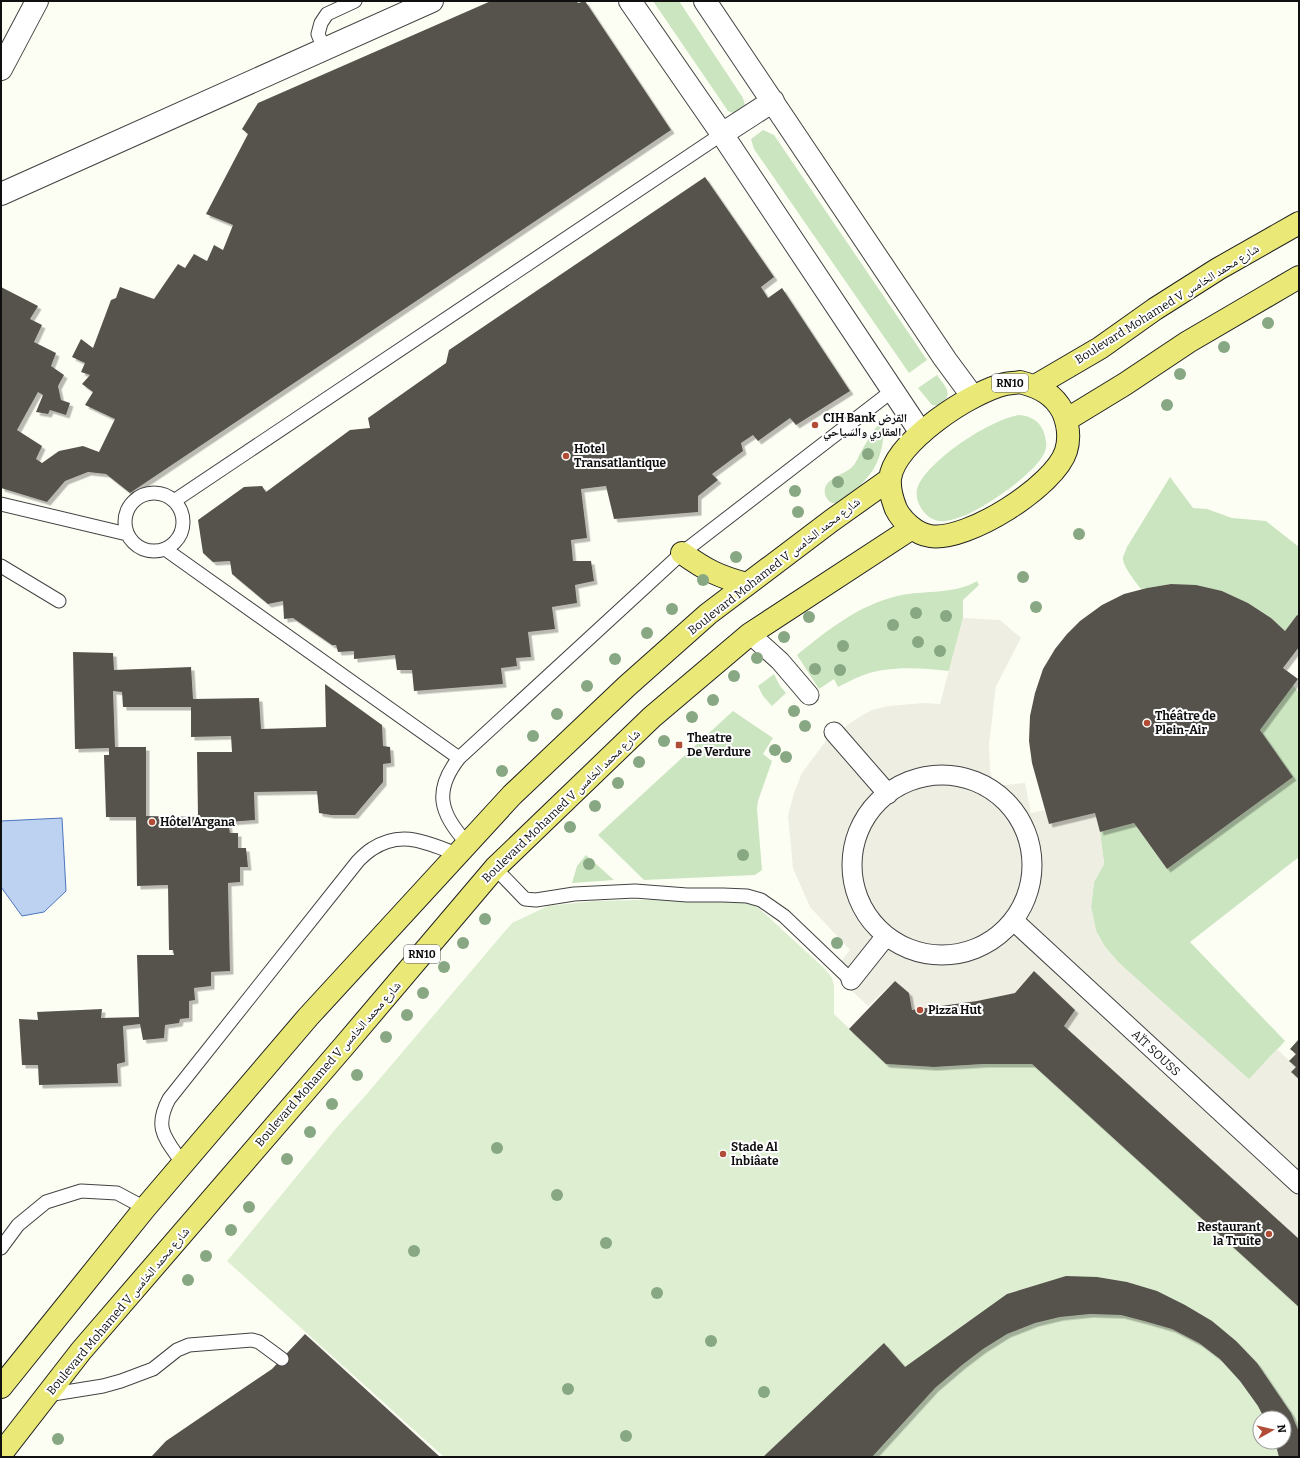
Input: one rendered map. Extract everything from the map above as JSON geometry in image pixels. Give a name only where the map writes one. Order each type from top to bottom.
[{"type":"main road","name":"Boulevard Mohamed V شارع محمد الخامس","points":[[1035,386],[1100,348],[1155,309],[1218,269],[1299,223]]},
{"type":"main road","points":[[1066,420],[1126,384],[1188,342],[1299,278]]},
{"type":"main road","name":"RN10","points":[[1020,382],[1035,386],[1049,394],[1060,406],[1066,420],[1068,435],[1066,451],[1058,465],[1040,484],[1019,501],[997,515],[973,527],[948,536],[929,536],[912,528],[899,515],[891,498],[890,479],[896,461],[921,433],[954,408],[972,397],[1005,384],[1020,382]]},
{"type":"main road","name":"Boulevard Mohamed V شارع محمد الخامس","points":[[1,1387],[145,1208],[308,1017],[512,795],[627,686],[708,614],[831,520],[890,479]]},
{"type":"main road","name":"Boulevard Mohamed V شارع محمد الخامس","points":[[1,1454],[81,1351],[339,1052],[495,868],[652,717],[750,634],[912,528]]},
{"type":"main road","points":[[682,553],[702,567],[724,578],[747,584]]},
{"type":"street","points":[[1,69],[38,1]]},
{"type":"street","points":[[1,194],[432,1]]},
{"type":"street","points":[[630,1],[722,134],[921,433]]},
{"type":"street","points":[[705,1],[972,397]]},
{"type":"street","points":[[722,134],[772,101]]},
{"type":"street","points":[[750,634],[780,661],[809,695]]},
{"type":"street","points":[[834,732],[888,794]]},
{"type":"street","points":[[931,775],[961,776],[989,788],[1012,808],[1027,834],[1032,864],[1028,894],[1014,921],[993,941],[967,953],[939,956],[911,950],[886,936],[865,914],[854,886],[852,856],[860,826],[877,801],[888,794],[902,783],[931,775]]},
{"type":"street","name":"AÏT SOUSS","points":[[1014,921],[1299,1184]]},
{"type":"street","points":[[851,980],[886,936]]},
{"type":"lane","points":[[324,49],[318,34],[321,23],[327,14],[355,1]]},
{"type":"lane","points":[[174,501],[722,134]]},
{"type":"lane","points":[[462,849],[447,816],[443,800],[444,785],[450,770],[459,758],[682,553],[892,391]]},
{"type":"lane","points":[[153,493],[164,495],[174,501],[180,510],[183,522],[181,533],[175,542],[165,549],[155,551],[143,549],[134,543],[127,534],[125,523],[127,512],[133,502],[142,496],[153,493]]},
{"type":"lane","points":[[1,504],[127,534]]},
{"type":"lane","points":[[165,549],[459,758]]},
{"type":"lane","points":[[1,566],[59,602]]},
{"type":"lane","points":[[183,1164],[164,1137],[161,1124],[162,1111],[169,1099],[358,861],[371,849],[388,841],[406,838],[462,849]]},
{"type":"lane","points":[[495,868],[525,899],[536,900],[574,894],[635,891],[687,895],[747,896],[760,900],[784,916],[851,980]]},
{"type":"lane","points":[[1,1248],[18,1225],[46,1202],[81,1191],[117,1193],[145,1208]]},
{"type":"lane","points":[[47,1395],[103,1386],[121,1381],[153,1369],[177,1350],[189,1345],[252,1340],[259,1342],[282,1359]]},
{"type":"green space","points":[[653,1],[679,1],[743,98],[746,109],[737,115],[728,111]]},
{"type":"green space","points":[[763,130],[774,135],[927,360],[909,373],[754,149],[751,139]]},
{"type":"green space","points":[[937,375],[946,388],[948,395],[942,403],[932,405],[918,388]]},
{"type":"green space","points":[[1019,415],[1027,416],[1036,421],[1043,430],[1046,448],[1042,457],[1035,466],[999,496],[966,515],[953,520],[942,521],[928,516],[920,507],[917,495],[919,484],[926,474],[936,463],[963,441],[993,424]]},
{"type":"green space","points":[[885,417],[881,451],[873,470],[859,487],[845,499],[833,503],[828,500],[825,496],[825,490],[829,482],[853,466],[872,433]]},
{"type":"green space","points":[[1170,477],[1193,508],[1207,509],[1232,518],[1266,521],[1299,547],[1299,616],[1297,615],[1285,631],[1271,618],[1248,603],[1222,591],[1171,584],[1141,589],[1127,569],[1123,561],[1123,556]]},
{"type":"green space","points":[[977,581],[979,585],[963,600],[963,618],[949,671],[916,668],[882,670],[861,676],[838,687],[834,679],[819,689],[797,655],[831,628],[856,612],[883,600],[907,594],[958,588]]},
{"type":"green space","points":[[774,674],[780,686],[786,693],[772,706],[763,696],[758,686]]},
{"type":"green space","points":[[1293,685],[1299,693],[1299,857],[1190,942],[1285,1041],[1249,1080],[1119,963],[1105,947],[1096,931],[1091,907],[1094,882],[1104,864],[1100,832],[1134,823],[1167,869],[1293,777],[1260,730]]},
{"type":"green space","points":[[733,711],[773,738],[763,754],[772,761],[758,801],[757,809],[762,870],[755,875],[644,880],[598,835]]},
{"type":"green space","points":[[586,855],[614,880],[572,883],[577,866]]},
{"type":"green space","name":"Stade Al Inbiâate","points":[[737,898],[754,904],[825,969],[832,978],[834,986],[834,1014],[886,1064],[934,1067],[984,1064],[1032,1064],[1299,1306],[1299,1457],[444,1457],[227,1261],[338,1126],[512,923],[548,906],[595,901]]},
{"type":"shaded area","points":[[963,618],[1000,620],[1021,638],[996,686],[989,744],[990,770],[994,786],[1025,783],[1031,813],[1045,810],[1049,824],[1095,813],[1100,832],[1104,864],[1094,882],[1091,907],[1096,931],[1105,947],[1119,963],[1249,1079],[1277,1049],[1296,1067],[1292,1072],[1299,1079],[1299,1239],[1064,1026],[1075,1010],[1034,971],[1015,993],[977,1001],[912,1010],[909,993],[895,981],[868,1006],[832,972],[850,950],[810,907],[793,868],[788,816],[794,793],[802,773],[828,738],[861,716],[872,710],[889,706],[923,703],[940,704]]},
{"type":"water","points":[[62,818],[66,891],[44,912],[22,916],[1,887],[1,821]]},
{"type":"building","points":[[491,1],[577,1],[578,3],[585,1],[671,130],[130,493],[106,474],[88,472],[65,481],[47,502],[1,488],[1,287],[38,306],[30,319],[42,325],[34,342],[56,353],[51,366],[64,375],[58,386],[61,400],[70,403],[66,415],[50,410],[48,414],[36,412],[43,395],[38,392],[17,430],[42,446],[36,459],[42,463],[59,451],[83,446],[99,452],[115,419],[85,405],[93,392],[82,384],[90,375],[81,372],[85,363],[72,357],[81,339],[93,348],[111,300],[116,298],[120,287],[154,299],[178,264],[185,268],[194,254],[207,261],[214,245],[223,250],[233,225],[206,214],[248,134],[242,129],[258,103]]},
{"type":"building","points":[[705,177],[774,277],[761,287],[768,298],[782,288],[850,391],[796,425],[790,418],[758,441],[753,435],[741,443],[743,451],[712,474],[718,480],[698,496],[698,512],[614,519],[606,486],[581,489],[587,538],[571,540],[573,561],[591,561],[594,581],[575,585],[577,603],[552,607],[555,629],[528,632],[531,657],[516,658],[517,666],[501,668],[503,684],[414,691],[412,670],[397,670],[395,655],[354,659],[354,651],[338,652],[336,645],[332,645],[293,618],[284,619],[283,601],[268,604],[232,574],[230,561],[213,562],[203,553],[198,520],[244,487],[262,486],[266,492],[350,430],[370,428],[368,418],[446,363],[449,350]]},
{"type":"building","name":"Théâtre de Plein-Air","points":[[1171,584],[1196,585],[1222,591],[1248,603],[1271,618],[1285,631],[1297,615],[1299,616],[1299,647],[1283,668],[1298,679],[1260,730],[1293,777],[1167,869],[1134,823],[1100,832],[1095,813],[1049,824],[1032,763],[1029,741],[1030,716],[1035,693],[1043,669],[1055,649],[1067,634],[1080,621],[1102,605],[1124,594]]},
{"type":"building","points":[[73,652],[113,653],[114,670],[191,667],[193,699],[259,698],[261,729],[326,727],[325,684],[382,725],[383,746],[390,747],[391,763],[383,764],[383,782],[355,815],[331,815],[319,813],[317,791],[254,792],[255,820],[228,822],[230,833],[238,833],[238,848],[246,848],[248,867],[240,867],[240,882],[228,883],[230,971],[211,972],[211,986],[194,988],[195,1000],[189,1001],[189,1018],[180,1019],[179,1023],[165,1025],[164,1038],[143,1040],[140,1024],[123,1026],[125,1062],[117,1064],[118,1083],[39,1085],[38,1065],[22,1065],[19,1019],[38,1020],[37,1012],[102,1009],[101,1018],[139,1017],[137,955],[174,955],[173,950],[169,950],[168,885],[137,886],[136,817],[106,817],[104,755],[109,755],[109,748],[75,749]],"holes":[[[113,691],[122,692],[123,707],[191,707],[191,737],[231,736],[232,752],[197,752],[198,817],[146,816],[146,747],[115,747]]]},
{"type":"building","points":[[1034,971],[1075,1010],[1064,1026],[1299,1239],[1299,1307],[1032,1064],[984,1064],[934,1067],[886,1064],[849,1029],[895,981],[909,993],[912,1010],[977,1001],[1015,993]]},
{"type":"building","points":[[1299,1039],[1299,1079],[1291,1072],[1296,1067],[1289,1061],[1296,1054],[1290,1049]]},
{"type":"building","points":[[1066,1276],[1097,1277],[1127,1282],[1157,1291],[1212,1321],[1236,1341],[1257,1363],[1289,1410],[1260,1410],[1240,1381],[1220,1359],[1199,1343],[1172,1329],[1121,1315],[1090,1314],[1060,1317],[1035,1323],[1007,1334],[983,1349],[935,1388],[872,1457],[763,1457],[884,1343],[905,1367],[1007,1294]]},
{"type":"building","points":[[305,1334],[440,1457],[151,1457],[166,1441],[272,1369]]},
{"type":"building","points":[[1292,1415],[1299,1432],[1299,1457],[1279,1457],[1277,1450],[1292,1450]]},
{"type":"place","name":"CIH Bank القرض العقاري والسياحي","points":[[815,425]]},
{"type":"place","name":"Hotel Transatlantique","points":[[566,456]]},
{"type":"place","name":"Théâtre de Plein-Air","points":[[1147,723]]},
{"type":"place","name":"Theatre De Verdure","points":[[679,745]]},
{"type":"place","name":"Hôtel Argana","points":[[152,822]]},
{"type":"place","name":"Pizza Hut","points":[[920,1010]]},
{"type":"place","name":"Stade Al Inbiâate","points":[[723,1154]]},
{"type":"place","name":"Restaurant la Truite","points":[[1269,1234]]}]
